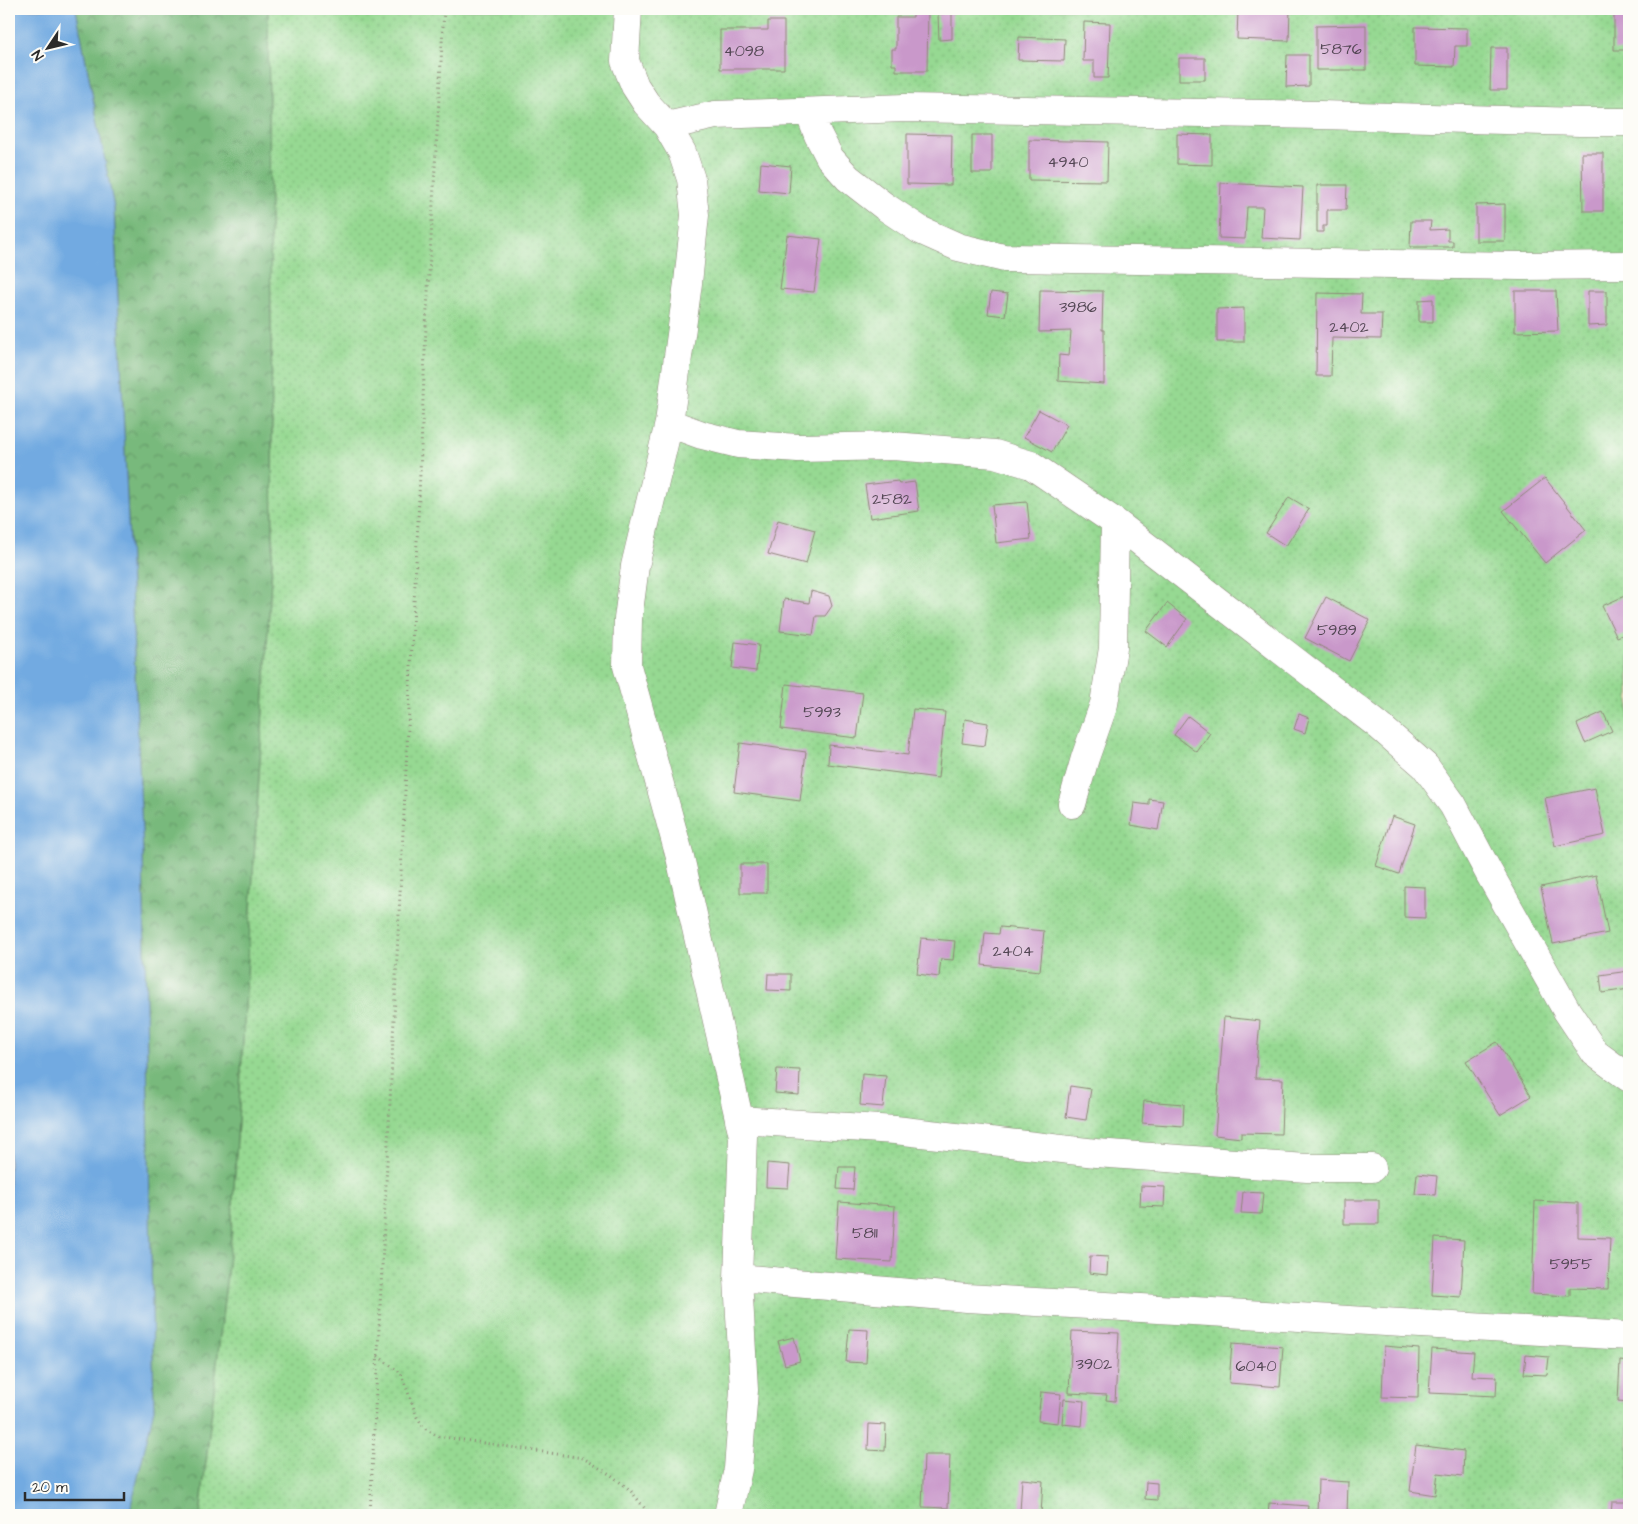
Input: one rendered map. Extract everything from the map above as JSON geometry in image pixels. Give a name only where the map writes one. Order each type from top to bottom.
[{"type":"lane","points":[[628,9],[625,61],[635,86],[646,103],[667,126],[682,152],[691,179],[695,215],[688,283],[669,422],[636,566],[628,619],[628,666],[680,857],[743,1136],[738,1278],[744,1390],[738,1469],[728,1515]]},
{"type":"lane","points":[[667,126],[715,115],[905,108],[1629,122]]},
{"type":"lane","points":[[809,112],[830,158],[848,178],[877,200],[920,230],[950,244],[1004,258],[1629,266]]},
{"type":"lane","points":[[669,422],[702,435],[738,444],[798,448],[893,446],[996,454],[1031,465],[1115,522],[1378,725],[1425,766],[1453,805],[1567,1011],[1596,1053],[1629,1078]]},
{"type":"lane","points":[[1072,804],[1085,758],[1104,704],[1113,648],[1115,522]]},
{"type":"lane","points":[[739,1120],[895,1130],[1105,1154],[1307,1168],[1372,1168]]},
{"type":"lane","points":[[738,1278],[967,1298],[1629,1336]]},
{"type":"path","points":[[370,1515],[426,337],[444,9]]},
{"type":"path","points":[[378,1356],[401,1373],[417,1417],[424,1428],[436,1436],[583,1458],[611,1474],[631,1491],[650,1515]]},
{"type":"green space","points":[[76,9],[268,9],[273,546],[231,1237],[200,1515],[129,1515],[154,1408],[143,853],[114,208]]},
{"type":"green space","points":[[268,9],[1629,9],[1629,1515],[200,1515],[231,1237],[273,546]]},
{"type":"water","points":[[9,9],[76,9],[114,208],[143,853],[154,1409],[129,1515],[9,1515]]},
{"type":"building","points":[[913,9],[928,9],[927,71],[896,71],[896,65],[892,65],[892,49],[896,49],[896,17],[913,17]]},
{"type":"building","points":[[1238,9],[1290,9],[1289,41],[1237,39]]},
{"type":"building","points":[[1614,9],[1629,9],[1629,50],[1614,50]]},
{"type":"building","points":[[952,13],[952,39],[939,40],[938,14]]},
{"type":"building","points":[[768,21],[784,21],[784,69],[720,69],[720,30],[768,30]]},
{"type":"building","points":[[1084,22],[1110,23],[1108,78],[1094,78],[1094,61],[1083,61]]},
{"type":"building","points":[[1366,25],[1366,70],[1316,70],[1316,26]]},
{"type":"building","points":[[1415,27],[1467,28],[1467,46],[1455,46],[1454,67],[1415,66]]},
{"type":"building","points":[[1019,37],[1065,39],[1064,61],[1018,60]]},
{"type":"building","points":[[1491,48],[1507,48],[1507,90],[1490,90]]},
{"type":"building","points":[[1287,55],[1309,55],[1309,86],[1286,87]]},
{"type":"building","points":[[1179,58],[1205,58],[1205,80],[1179,80]]},
{"type":"building","points":[[907,134],[952,135],[951,185],[907,184]]},
{"type":"building","points":[[1177,134],[1212,135],[1212,165],[1177,164]]},
{"type":"building","points":[[972,135],[992,135],[992,173],[972,173]]},
{"type":"building","points":[[1029,140],[1108,142],[1107,181],[1029,180]]},
{"type":"building","points":[[1582,153],[1603,153],[1603,211],[1583,211]]},
{"type":"building","points":[[761,163],[791,166],[789,193],[759,190]]},
{"type":"building","points":[[1221,183],[1303,187],[1300,240],[1261,238],[1263,207],[1247,207],[1245,239],[1219,238]]},
{"type":"building","points":[[1317,185],[1347,185],[1346,210],[1327,210],[1327,226],[1323,226],[1323,232],[1317,232]]},
{"type":"building","points":[[1505,204],[1505,241],[1476,241],[1476,205]]},
{"type":"building","points":[[1411,221],[1431,221],[1430,230],[1448,229],[1448,241],[1453,241],[1453,247],[1410,247]]},
{"type":"building","points":[[787,235],[821,239],[814,292],[780,289]]},
{"type":"building","points":[[1040,290],[1103,291],[1104,384],[1058,381],[1059,355],[1069,356],[1071,331],[1039,332]]},
{"type":"building","points":[[1515,291],[1556,291],[1558,331],[1515,332]]},
{"type":"building","points":[[1588,291],[1607,291],[1607,325],[1588,326]]},
{"type":"building","points":[[991,292],[1008,294],[1005,316],[988,314]]},
{"type":"building","points":[[1317,293],[1362,294],[1361,314],[1382,314],[1381,339],[1332,338],[1331,376],[1316,376]]},
{"type":"building","points":[[1433,299],[1433,322],[1419,322],[1419,300]]},
{"type":"building","points":[[1244,308],[1244,342],[1217,342],[1217,309]]},
{"type":"building","points":[[1039,410],[1067,425],[1052,452],[1024,437]]},
{"type":"building","points":[[1545,478],[1586,530],[1545,563],[1503,511]]},
{"type":"building","points":[[898,481],[899,484],[915,482],[919,511],[870,518],[865,485]]},
{"type":"building","points":[[1289,497],[1309,509],[1286,546],[1266,533]]},
{"type":"building","points":[[1027,502],[1031,539],[996,543],[992,505]]},
{"type":"building","points":[[778,520],[815,530],[806,564],[768,554]]},
{"type":"building","points":[[811,591],[829,596],[832,606],[825,616],[816,616],[813,635],[780,631],[784,599],[809,603]]},
{"type":"building","points":[[1629,594],[1629,632],[1617,637],[1602,606]]},
{"type":"building","points":[[1326,597],[1370,620],[1349,661],[1305,638]]},
{"type":"building","points":[[1167,603],[1187,619],[1167,647],[1146,631]]},
{"type":"building","points":[[735,642],[759,645],[756,671],[732,668]]},
{"type":"building","points":[[786,684],[863,693],[857,738],[781,729]]},
{"type":"building","points":[[913,709],[945,712],[938,778],[828,764],[829,745],[908,755]]},
{"type":"building","points":[[1603,712],[1612,731],[1585,743],[1577,724]]},
{"type":"building","points":[[1299,714],[1309,718],[1305,733],[1294,729]]},
{"type":"building","points":[[1188,716],[1210,733],[1197,752],[1174,735]]},
{"type":"building","points":[[965,719],[988,723],[985,746],[962,743]]},
{"type":"building","points":[[740,743],[806,752],[800,801],[734,792]]},
{"type":"building","points":[[1595,788],[1605,835],[1555,846],[1545,798]]},
{"type":"building","points":[[1149,799],[1163,801],[1158,830],[1131,825],[1134,803],[1149,805]]},
{"type":"building","points":[[1392,816],[1415,824],[1399,874],[1376,866]]},
{"type":"building","points":[[740,864],[767,864],[767,893],[740,893]]},
{"type":"building","points":[[1596,875],[1608,933],[1553,944],[1541,887]]},
{"type":"building","points":[[1404,886],[1425,887],[1425,918],[1404,917]]},
{"type":"building","points":[[1000,927],[1044,931],[1040,971],[982,965],[985,933],[999,934]]},
{"type":"building","points":[[921,938],[955,941],[953,960],[941,959],[939,977],[917,974]]},
{"type":"building","points":[[1629,971],[1629,989],[1602,993],[1600,975]]},
{"type":"building","points":[[768,974],[791,974],[791,991],[767,990]]},
{"type":"building","points":[[1224,1017],[1260,1021],[1255,1078],[1283,1079],[1281,1134],[1241,1133],[1241,1138],[1215,1135]]},
{"type":"building","points":[[1497,1042],[1531,1096],[1500,1115],[1466,1061]]},
{"type":"building","points":[[777,1069],[800,1070],[799,1095],[775,1093]]},
{"type":"building","points":[[862,1074],[886,1076],[883,1107],[860,1105]]},
{"type":"building","points":[[1070,1086],[1091,1089],[1086,1120],[1066,1117]]},
{"type":"building","points":[[1144,1101],[1184,1104],[1183,1126],[1142,1123]]},
{"type":"building","points":[[767,1163],[790,1165],[788,1188],[766,1187]]},
{"type":"building","points":[[839,1167],[855,1167],[853,1190],[837,1189]]},
{"type":"building","points":[[1417,1174],[1437,1176],[1435,1195],[1415,1194]]},
{"type":"building","points":[[1141,1186],[1165,1187],[1164,1207],[1140,1206]]},
{"type":"building","points":[[1243,1192],[1263,1193],[1261,1214],[1241,1213]]},
{"type":"building","points":[[1344,1200],[1379,1200],[1379,1224],[1344,1224]]},
{"type":"building","points":[[1535,1201],[1578,1203],[1578,1237],[1610,1238],[1608,1289],[1570,1288],[1570,1296],[1532,1294]]},
{"type":"building","points":[[839,1202],[895,1206],[892,1262],[835,1259]]},
{"type":"building","points":[[1435,1238],[1464,1240],[1461,1297],[1432,1295]]},
{"type":"building","points":[[1090,1256],[1108,1257],[1107,1275],[1089,1273]]},
{"type":"building","points":[[849,1329],[868,1330],[866,1363],[846,1362]]},
{"type":"building","points":[[1072,1331],[1119,1333],[1115,1401],[1106,1400],[1107,1395],[1069,1393]]},
{"type":"building","points":[[794,1337],[800,1361],[785,1365],[778,1341]]},
{"type":"building","points":[[1232,1343],[1283,1347],[1280,1387],[1229,1383]]},
{"type":"building","points":[[1384,1346],[1419,1349],[1418,1398],[1382,1397]]},
{"type":"building","points":[[1432,1349],[1474,1352],[1472,1376],[1497,1377],[1496,1396],[1429,1393]]},
{"type":"building","points":[[1526,1355],[1549,1357],[1547,1375],[1524,1374]]},
{"type":"building","points":[[1620,1361],[1629,1362],[1629,1402],[1618,1401]]},
{"type":"building","points":[[1041,1392],[1061,1394],[1058,1423],[1038,1421]]},
{"type":"building","points":[[1064,1399],[1084,1401],[1082,1426],[1062,1424]]},
{"type":"building","points":[[869,1424],[886,1425],[885,1451],[868,1450]]},
{"type":"building","points":[[1416,1445],[1464,1451],[1463,1476],[1438,1473],[1435,1495],[1410,1491]]},
{"type":"building","points":[[924,1455],[950,1455],[948,1508],[922,1507]]},
{"type":"building","points":[[1022,1479],[1043,1481],[1041,1514],[1020,1512]]},
{"type":"building","points":[[1318,1480],[1348,1482],[1347,1515],[1317,1515]]},
{"type":"building","points":[[1146,1482],[1157,1483],[1157,1500],[1145,1499]]},
{"type":"building","points":[[1612,1502],[1628,1502],[1627,1515],[1611,1515]]},
{"type":"building","points":[[1269,1503],[1308,1506],[1307,1515],[1268,1515]]}]
